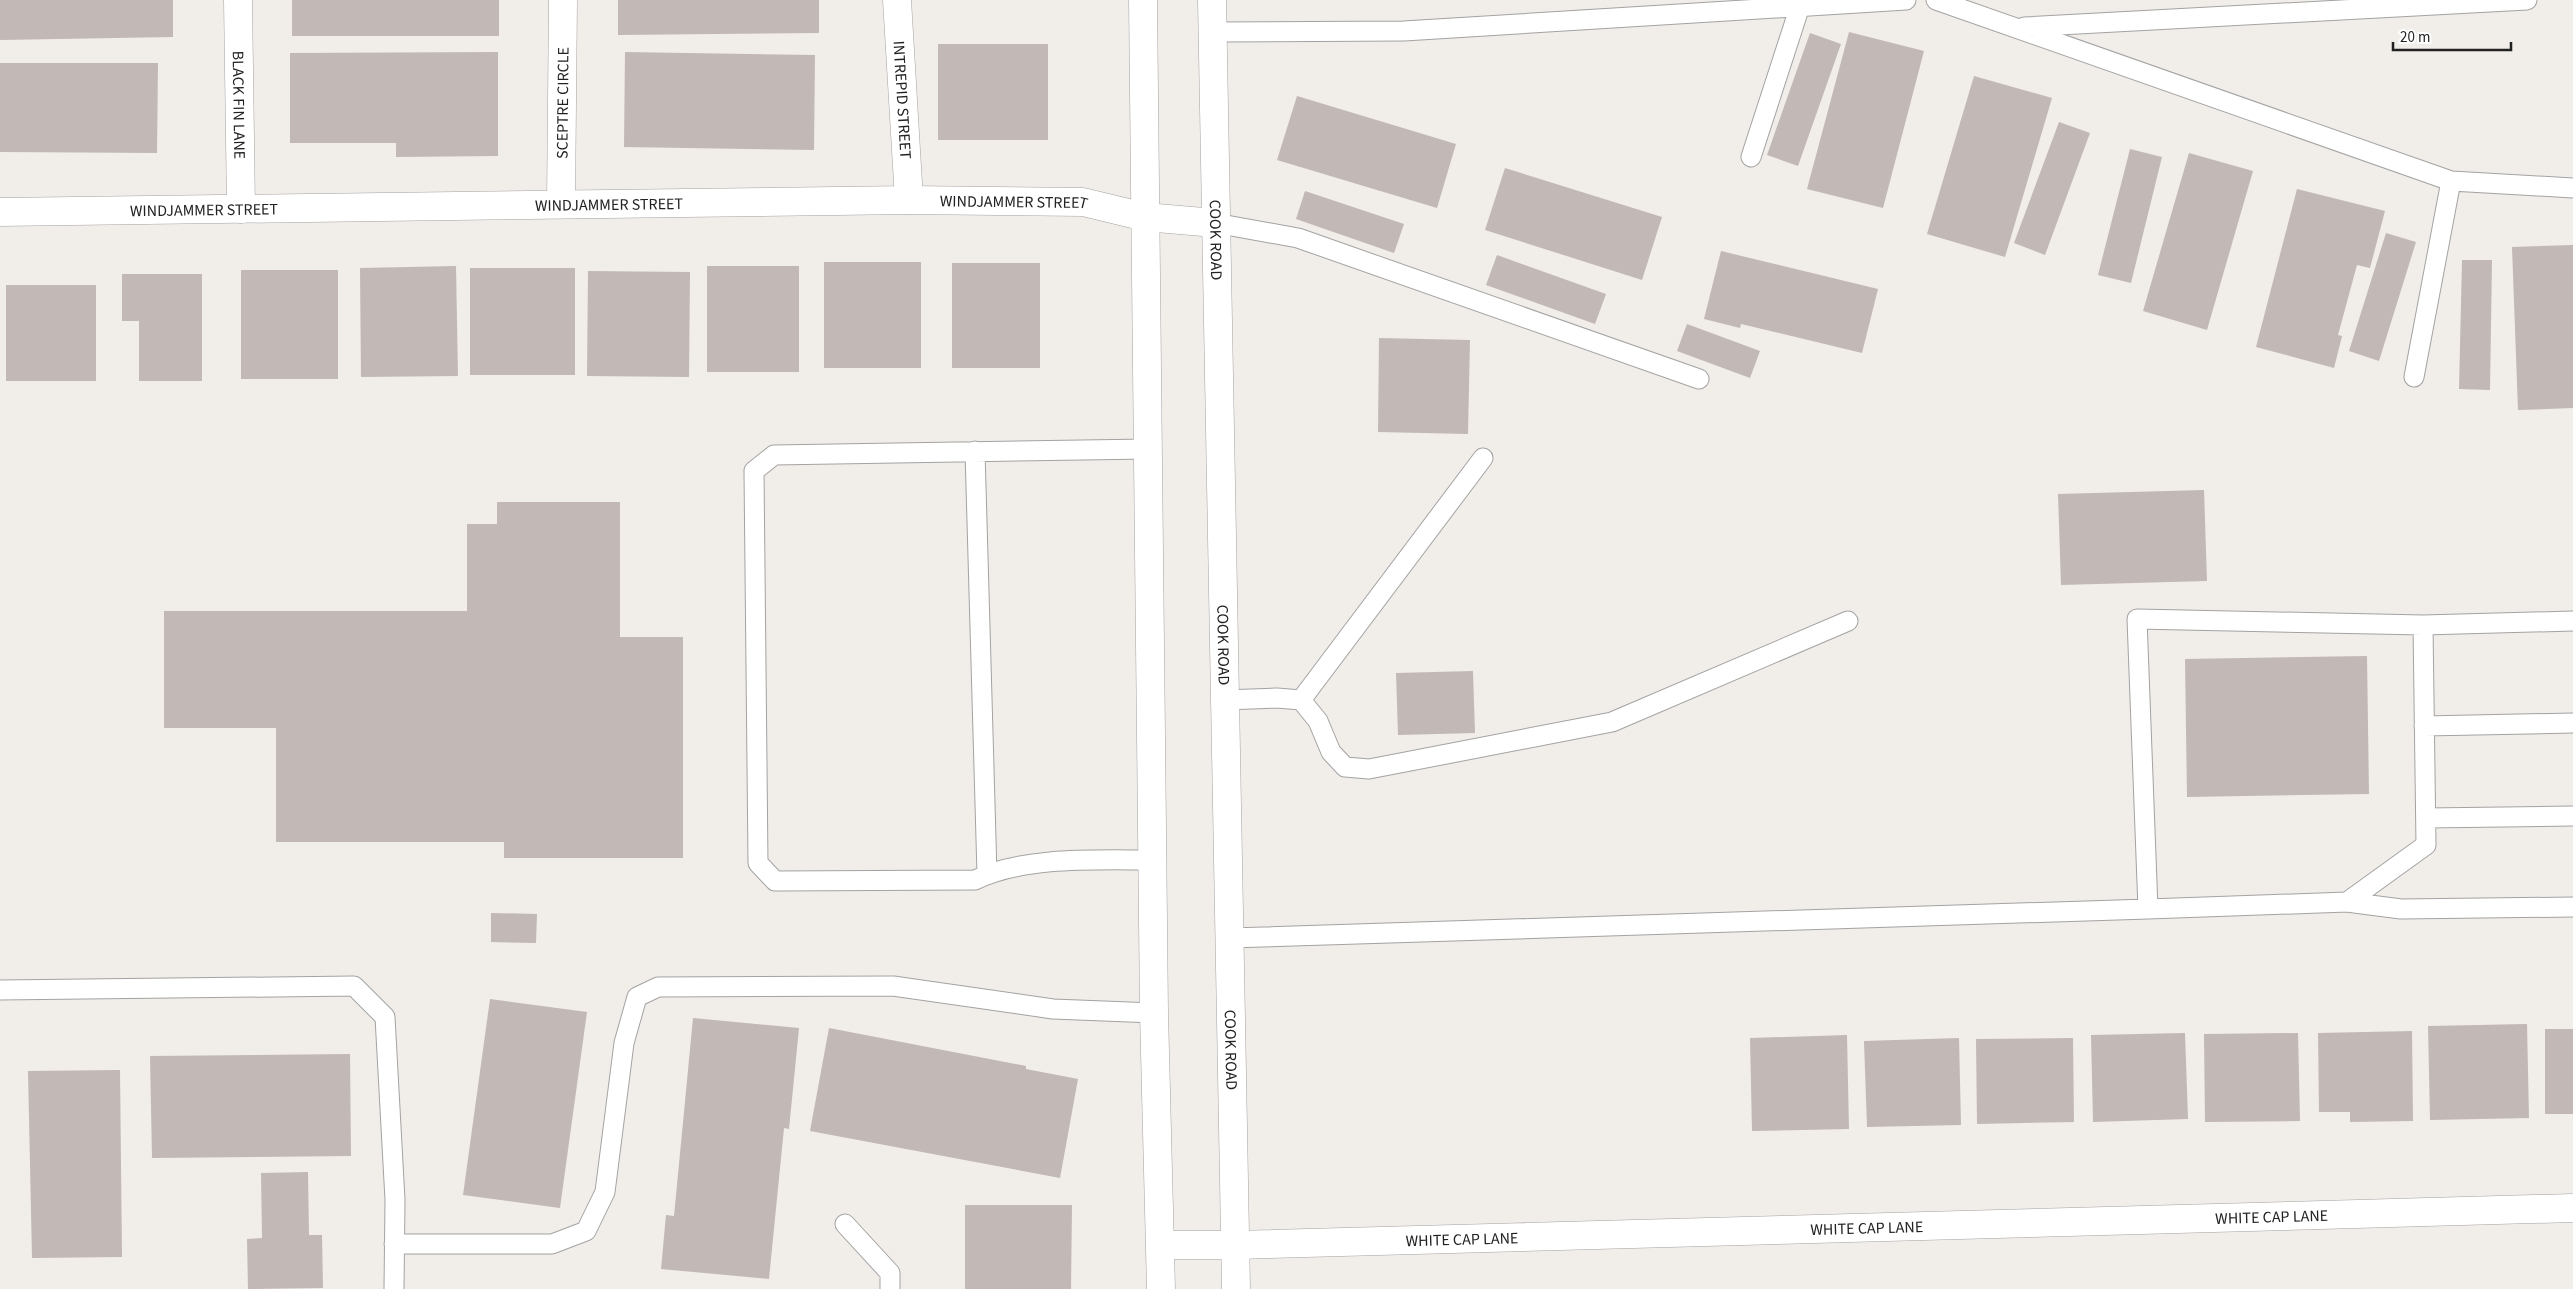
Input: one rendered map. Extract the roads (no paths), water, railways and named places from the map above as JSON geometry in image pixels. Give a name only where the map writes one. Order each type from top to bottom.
[{"type":"street","name":"BLACK FIN LANE","points":[[238,0],[241,209]]},
{"type":"street","name":"SCEPTRE CIRCLE","points":[[561,204],[563,0]]},
{"type":"street","name":"INTREPID STREET","points":[[896,0],[909,200]]},
{"type":"street","points":[[1142,0],[1154,1013],[1161,1289]]},
{"type":"street","name":"COOK ROAD","points":[[1212,0],[1214,223],[1236,1289]]},
{"type":"street","name":"WINDJAMMER STREET","points":[[0,212],[909,200],[1083,202],[1145,217],[1214,223]]},
{"type":"street","name":"WHITE CAP LANE","points":[[1161,1245],[1236,1245],[2573,1208]]},
{"type":"lane","points":[[1212,32],[1404,30],[1906,0]]},
{"type":"lane","points":[[1936,0],[2451,181],[2573,188]]},
{"type":"lane","points":[[2015,28],[2527,0]]},
{"type":"lane","points":[[1751,157],[1800,6]]},
{"type":"lane","points":[[2414,377],[2451,181]]},
{"type":"lane","points":[[1214,223],[1298,238],[1699,379]]},
{"type":"lane","points":[[1148,449],[774,454],[754,471],[758,863],[775,881],[975,880],[987,874],[1054,861],[1152,860]]},
{"type":"lane","points":[[975,451],[987,874]]},
{"type":"lane","points":[[1301,700],[1483,458]]},
{"type":"lane","points":[[2148,909],[2137,619],[2423,625],[2573,621]]},
{"type":"lane","points":[[1224,700],[1277,698],[1301,700],[1318,721],[1332,752],[1345,767],[1369,770],[1612,722],[1848,621]]},
{"type":"lane","points":[[2347,902],[2426,845],[2423,625]]},
{"type":"lane","points":[[2424,726],[2573,723]]},
{"type":"lane","points":[[2426,818],[2573,816]]},
{"type":"lane","points":[[1229,938],[2347,902],[2401,909],[2573,907]]},
{"type":"lane","points":[[0,990],[354,986],[384,1017],[395,1200],[394,1289]]},
{"type":"lane","points":[[394,1244],[552,1244],[586,1231],[605,1192],[624,1043],[637,997],[658,987],[893,986],[1052,1009],[1154,1013]]},
{"type":"lane","points":[[846,1224],[890,1273],[890,1289]]}]
